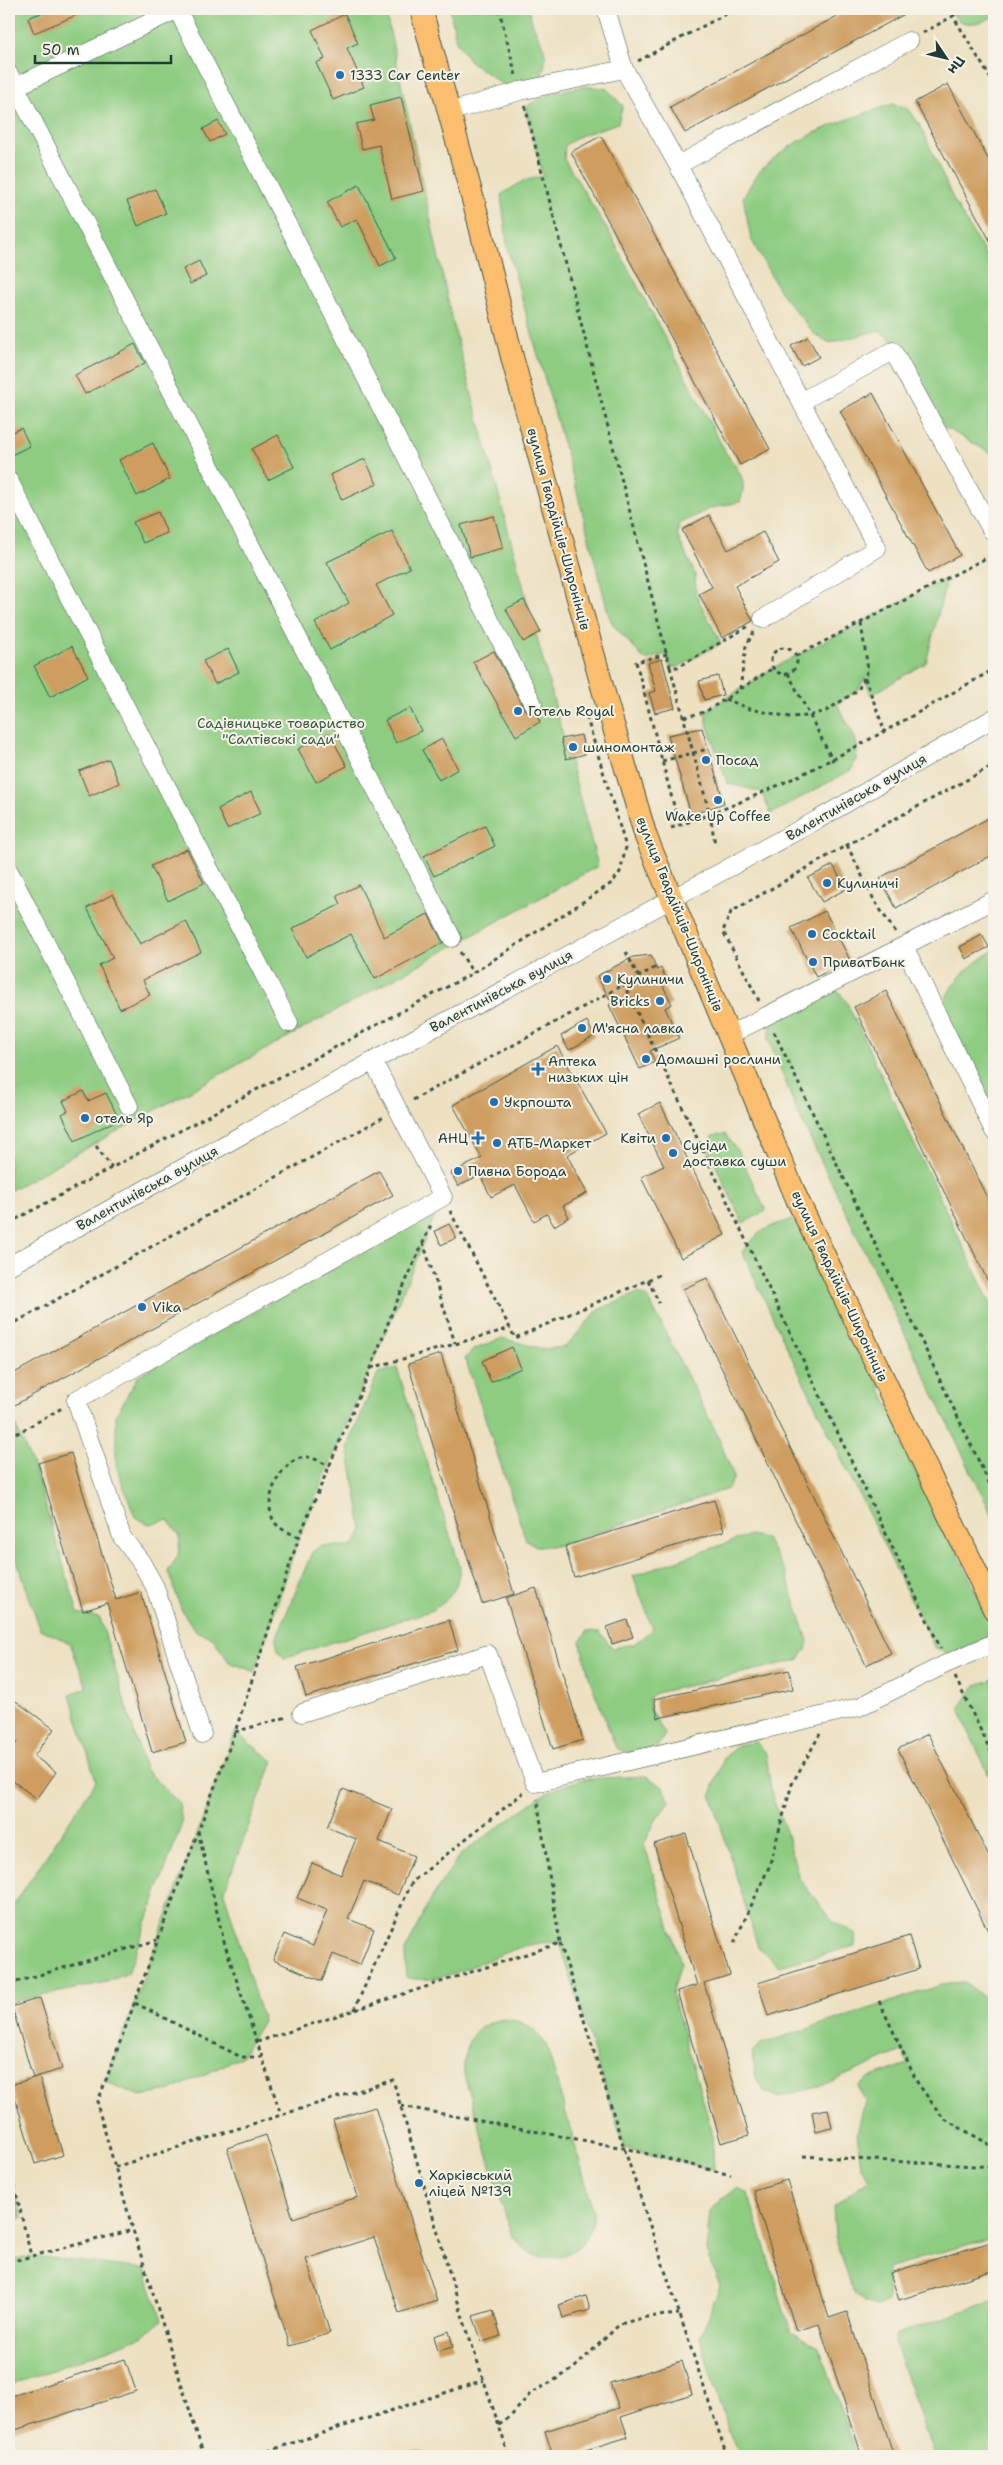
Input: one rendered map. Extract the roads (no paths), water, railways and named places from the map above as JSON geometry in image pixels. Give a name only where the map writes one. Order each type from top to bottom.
[{"type":"main road","name":"вулиця Гвардійців-Широнінців","points":[[421,9],[478,218],[512,357],[617,741],[646,837],[797,1199],[994,1609]]},
{"type":"street","points":[[452,938],[11,83],[178,9],[533,704]]},
{"type":"street","points":[[606,9],[624,69],[678,165],[802,400],[876,548],[763,619]]},
{"type":"street","points":[[678,165],[909,40]]},
{"type":"street","points":[[449,112],[520,91],[624,69]]},
{"type":"street","points":[[802,400],[893,351],[992,531],[994,530]]},
{"type":"street","points":[[9,481],[289,1023]]},
{"type":"street","name":"Валентинівська вулиця","points":[[9,1266],[373,1061],[818,820],[994,718]]},
{"type":"street","points":[[9,872],[129,1106]]},
{"type":"street","points":[[729,1034],[765,1014],[994,900]]},
{"type":"street","points":[[904,946],[994,1131]]},
{"type":"street","points":[[202,1734],[155,1587],[141,1562],[122,1537],[76,1400],[442,1197],[373,1061]]},
{"type":"street","points":[[302,1713],[488,1654],[535,1784],[858,1707],[994,1643]]},
{"type":"place","name":"1333 Car Center","points":[[340,75]]},
{"type":"place","name":"Готель Royal","points":[[518,711]]},
{"type":"place","name":"шиномонтаж","points":[[573,747]]},
{"type":"place","name":"Посад","points":[[706,760]]},
{"type":"place","name":"Wake Up Coffee","points":[[718,800]]},
{"type":"place","name":"Кулиничі","points":[[827,883]]},
{"type":"place","name":"Cocktail","points":[[812,934]]},
{"type":"place","name":"ПриватБанк","points":[[813,962]]},
{"type":"place","name":"Кулиничи","points":[[607,979]]},
{"type":"place","name":"Bricks","points":[[660,1001]]},
{"type":"place","name":"М'ясна лавка","points":[[582,1028]]},
{"type":"place","name":"Домашні рослини","points":[[646,1059]]},
{"type":"place","name":"Аптека низьких цін","points":[[538,1069]]},
{"type":"place","name":"Укрпошта","points":[[494,1102]]},
{"type":"place","name":"отель Яр","points":[[85,1118]]},
{"type":"place","name":"АНЦ","points":[[478,1138]]},
{"type":"place","name":"Квіти","points":[[666,1138]]},
{"type":"place","name":"АТБ-Маркет","points":[[497,1143]]},
{"type":"place","name":"Сусіди доставка суши","points":[[673,1153]]},
{"type":"place","name":"Пивна Борода","points":[[458,1171]]},
{"type":"place","name":"Vika","points":[[142,1307]]},
{"type":"place","name":"Харківський ліцей №139","points":[[419,2183]]},
{"type":"park label","name":"Садівницьке товариство \"Салтівські сади\"","points":[[281,732]]}]
